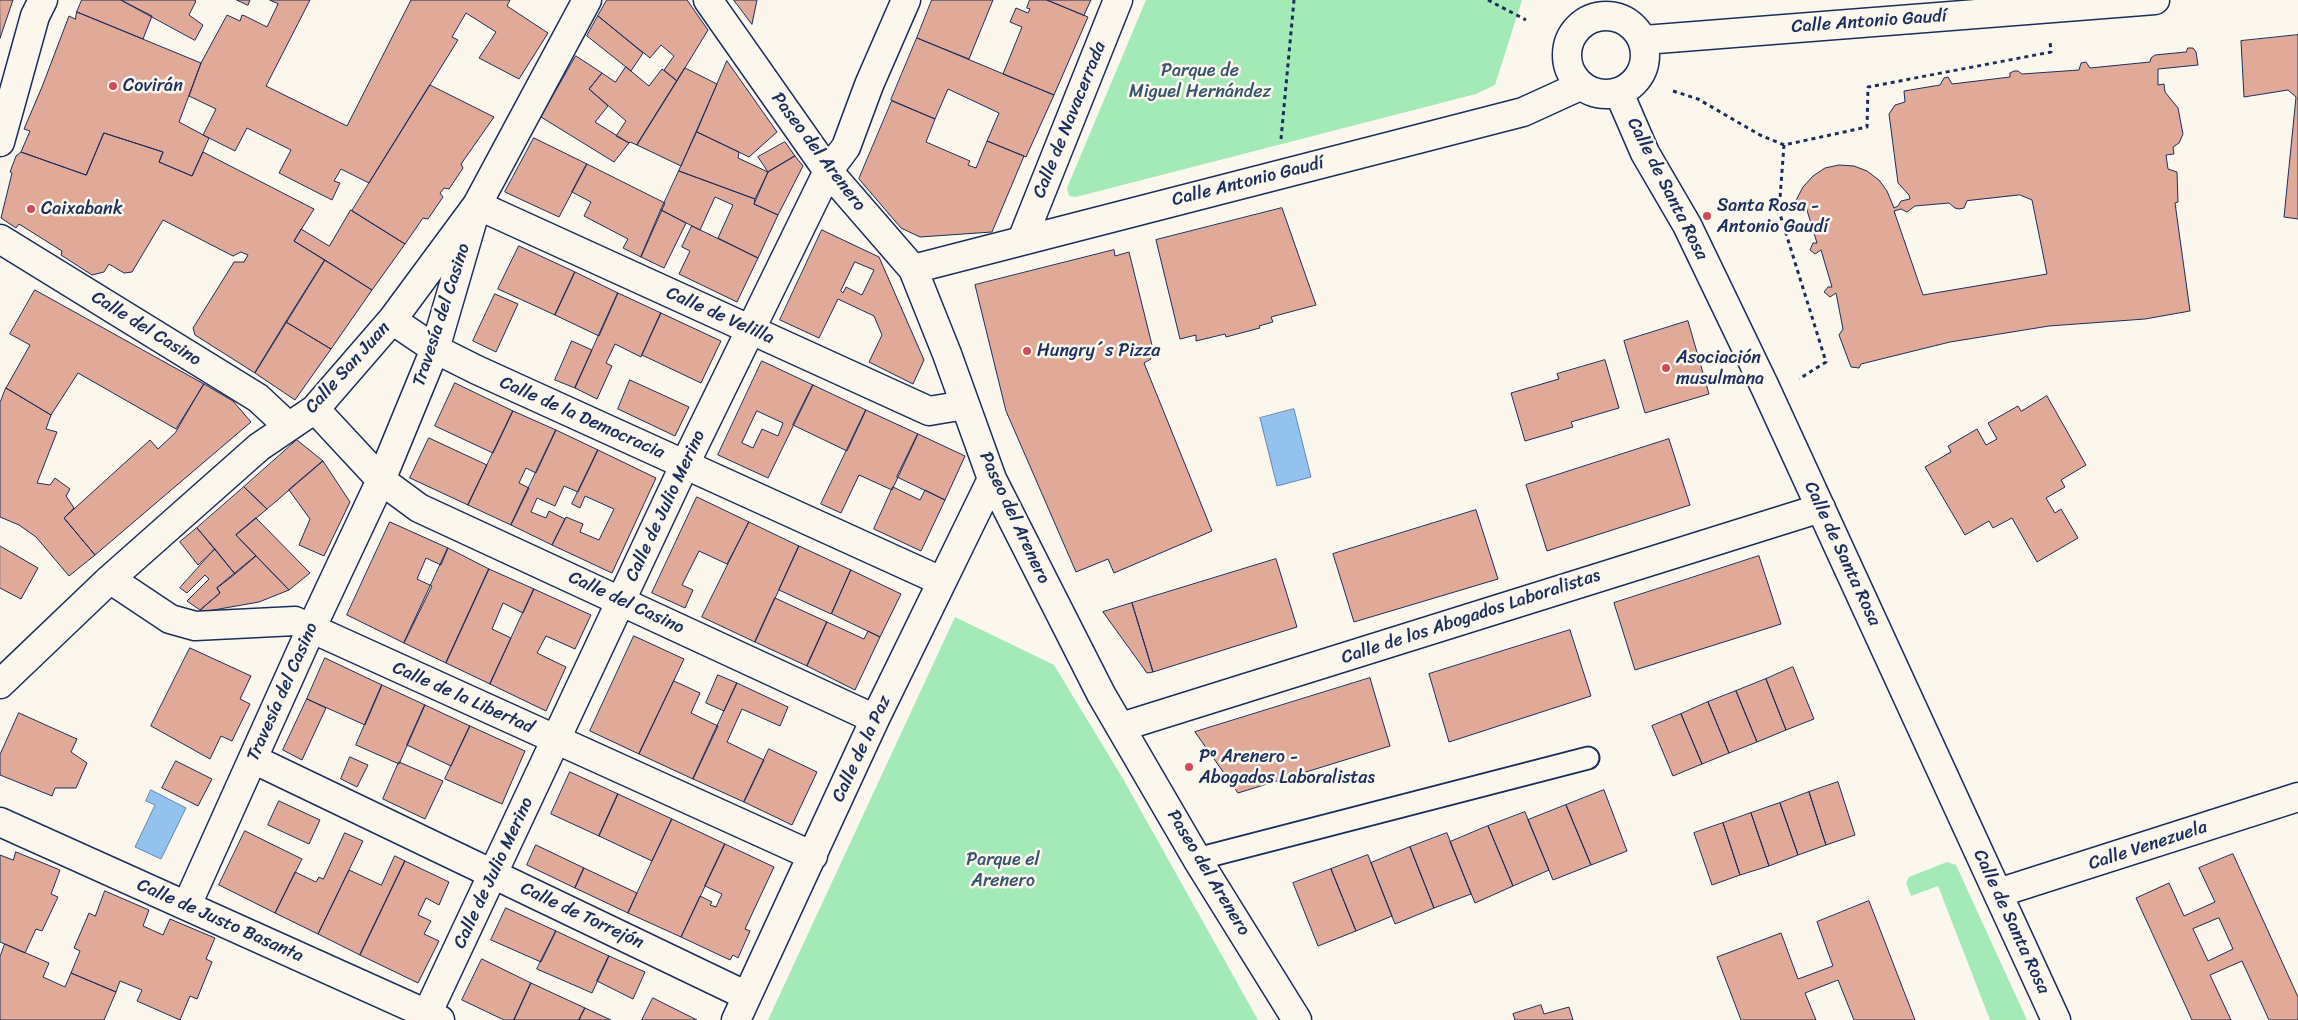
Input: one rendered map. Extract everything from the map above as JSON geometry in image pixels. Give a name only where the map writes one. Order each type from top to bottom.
[{"type":"street","points":[[0,142],[35,16],[44,0]]},
{"type":"street","name":"Calle San Juan","points":[[0,684],[110,579],[259,447],[315,409],[392,320],[477,205],[587,0]]},
{"type":"street","name":"Paseo del Arenero","points":[[708,0],[828,171],[913,269],[992,479],[1101,694],[1154,782],[1197,860],[1297,1020]]},
{"type":"street","name":"Calle de Julio Merino","points":[[434,1017],[494,874],[685,464],[828,171],[846,147],[869,85],[906,0]]},
{"type":"street","name":"Calle de Navacerrada","points":[[1022,240],[1118,0]]},
{"type":"street","name":"Calle Antonio Gaudí","points":[[1644,40],[2155,0]]},
{"type":"street","points":[[1585,10],[1622,18],[1636,27],[1644,40],[1647,59],[1638,80],[1619,93],[1600,95],[1580,86],[1569,69],[1566,56],[1569,42],[1585,10]]},
{"type":"street","name":"Calle Antonio Gaudí","points":[[913,269],[1523,112],[1580,86]]},
{"type":"street","name":"Calle de Santa Rosa","points":[[1619,93],[1645,153],[1687,225],[1821,508],[2056,1020]]},
{"type":"street","name":"Calle de Velilla","points":[[477,205],[929,411],[965,405]]},
{"type":"street","name":"Travesía del Casino","points":[[187,905],[311,629],[381,480],[435,349],[477,205]]},
{"type":"street","name":"Calle del Casino","points":[[0,239],[258,398],[288,426]]},
{"type":"street","name":"Calle de la Democracia","points":[[392,320],[435,349],[477,370],[941,581]]},
{"type":"street","points":[[315,409],[381,480]]},
{"type":"street","name":"Calle de la Paz","points":[[736,1020],[875,719],[992,479]]},
{"type":"street","name":"Calle del Casino","points":[[381,480],[419,508],[875,719]]},
{"type":"street","name":"Calle de los Abogados Laboralistas","points":[[1121,727],[1821,508]]},
{"type":"street","name":"Calle de la Libertad","points":[[110,579],[170,619],[195,626],[295,621],[812,856]]},
{"type":"street","name":"Calle de Torrejón","points":[[253,759],[748,996]]},
{"type":"street","name":"Calle Venezuela","points":[[1998,894],[2298,797]]},
{"type":"street","name":"Calle de Justo Basanta","points":[[0,822],[434,1017]]},
{"type":"lane","points":[[1197,860],[1588,758]]},
{"type":"path","points":[[1281,143],[1294,0]]},
{"type":"path","points":[[1488,0],[1526,20]]},
{"type":"path","points":[[1673,91],[1698,99],[1760,135],[1784,145],[1867,127],[1868,87],[2050,52],[2048,8]]},
{"type":"path","points":[[1784,145],[1780,210],[1826,362],[1797,380]]},
{"type":"green space","name":"Parque de Miguel Hernández","points":[[1146,0],[1522,0],[1495,85],[1476,94],[1076,197],[1069,196],[1067,188]]},
{"type":"green space","name":"Parque el Arenero","points":[[955,617],[1054,665],[1122,777],[1258,1020],[768,1020]]},
{"type":"green space","points":[[1947,862],[1956,865],[2027,1020],[1990,1020],[1938,886],[1911,896],[1906,883],[1909,877]]},
{"type":"water","points":[[1294,409],[1311,477],[1277,486],[1260,418]]},
{"type":"water","points":[[151,790],[186,808],[161,859],[135,847],[155,805],[146,801]]},
{"type":"building","points":[[0,0],[13,0],[0,38]]},
{"type":"building","points":[[82,0],[121,0],[152,16],[143,39],[77,12]]},
{"type":"building","points":[[121,0],[194,0],[196,1],[189,15],[203,25],[195,40]]},
{"type":"building","points":[[237,0],[250,0],[248,5]]},
{"type":"building","points":[[270,0],[310,0],[266,86],[347,126],[411,0],[510,0],[507,6],[548,33],[519,79],[479,58],[496,32],[466,13],[452,37],[458,40],[369,183],[341,169],[334,181],[340,183],[332,200],[279,173],[291,150],[247,128],[235,151],[203,135],[216,109],[189,96],[201,63],[227,15],[240,21],[242,15],[267,27],[278,4]]},
{"type":"building","points":[[607,0],[687,0],[708,30],[677,81],[664,70],[674,56],[661,45],[650,58],[598,16]]},
{"type":"building","points":[[734,0],[757,0],[752,24]]},
{"type":"building","points":[[932,0],[993,0],[969,59],[917,38]]},
{"type":"building","points":[[1030,0],[1047,0],[1088,17],[1054,95],[1003,74],[1022,27],[1010,22],[1016,8],[1028,13],[1030,9],[1027,8]]},
{"type":"building","points":[[1047,0],[1091,0],[1084,15]]},
{"type":"building","points":[[77,12],[201,63],[179,122],[209,138],[192,176],[159,162],[163,152],[104,133],[86,175],[21,152],[30,131],[24,129],[69,16],[75,19]]},
{"type":"building","points":[[598,16],[643,53],[631,71],[587,36]]},
{"type":"building","points":[[2298,35],[2298,219],[2284,217],[2296,97],[2288,90],[2244,97],[2241,41]]},
{"type":"building","points":[[917,38],[1054,95],[1026,157],[987,141],[999,113],[948,89],[935,119],[891,100]]},
{"type":"building","points":[[2188,48],[2193,48],[2196,52],[2198,65],[2158,69],[2158,85],[2164,84],[2165,92],[2178,108],[2183,134],[2179,143],[2173,147],[2174,154],[2166,155],[2168,169],[2177,172],[2178,202],[2175,203],[2190,311],[2145,319],[2049,326],[1950,342],[1861,364],[1859,368],[1851,367],[1839,335],[1843,329],[1836,293],[1830,297],[1824,292],[1828,287],[1832,287],[1821,250],[1815,254],[1810,250],[1813,243],[1817,243],[1806,207],[1803,212],[1797,211],[1794,204],[1803,187],[1813,176],[1825,168],[1839,165],[1854,166],[1867,171],[1879,180],[1887,191],[1894,208],[1901,201],[1910,199],[1909,195],[1898,183],[1889,114],[1895,105],[1905,102],[1904,91],[1940,85],[1944,78],[1948,77],[1952,84],[2010,77],[2010,73],[2014,71],[2022,74],[2079,70],[2081,63],[2086,62],[2090,68],[2150,62],[2151,58],[2155,55],[2186,52]],"holes":[[[2020,195],[2032,200],[2047,274],[1923,295],[1894,211],[1901,209],[1907,212],[1915,206],[1949,203],[1959,209],[1964,208],[1967,201]]]},
{"type":"building","points":[[576,56],[602,73],[589,89],[608,106],[595,122],[629,143],[614,162],[541,117]]},
{"type":"building","points":[[727,61],[777,132],[749,157],[697,132]]},
{"type":"building","points":[[626,67],[649,86],[662,69],[677,81],[637,145],[616,136],[626,121],[589,89],[602,73],[615,82]]},
{"type":"building","points":[[685,68],[717,84],[681,166],[637,145]]},
{"type":"building","points":[[430,85],[494,117],[461,164],[463,168],[449,189],[444,188],[440,193],[443,197],[428,219],[423,218],[405,244],[352,211]]},
{"type":"building","points":[[892,101],[935,119],[926,142],[970,161],[968,165],[976,168],[987,141],[1024,156],[992,232],[920,237],[901,228],[859,179]]},
{"type":"building","points":[[697,132],[739,152],[738,158],[768,172],[755,199],[679,171]]},
{"type":"building","points":[[104,133],[163,152],[159,162],[192,176],[203,152],[314,209],[294,241],[325,260],[255,373],[195,335],[193,328],[234,262],[244,262],[248,255],[241,252],[233,256],[163,220],[132,272],[124,273],[109,264],[104,272],[92,275],[61,255],[62,251],[19,224],[16,228],[1,218],[12,173],[10,172],[16,156],[21,152],[86,175]]},
{"type":"building","points":[[534,138],[587,164],[559,217],[505,192]]},
{"type":"building","points":[[785,142],[795,156],[768,172],[758,157]]},
{"type":"building","points":[[795,156],[803,166],[778,215],[754,204],[768,172]]},
{"type":"building","points":[[587,164],[665,203],[641,257],[623,248],[628,239],[584,216],[591,202],[572,192]]},
{"type":"building","points":[[679,171],[755,199],[754,204],[778,215],[758,258],[718,238],[733,205],[715,197],[700,230],[661,210]]},
{"type":"building","points":[[1282,208],[1316,305],[1271,317],[1273,322],[1259,326],[1260,328],[1226,337],[1225,334],[1196,341],[1196,335],[1180,339],[1156,240]]},
{"type":"building","points":[[351,210],[405,244],[372,290],[294,241],[301,229],[329,246]]},
{"type":"building","points":[[661,210],[686,223],[664,268],[641,257]]},
{"type":"building","points":[[692,226],[758,258],[737,302],[679,274],[690,251],[682,247]]},
{"type":"building","points":[[822,230],[879,257],[924,360],[913,384],[869,362],[882,335],[874,316],[838,299],[819,338],[780,320]],"holes":[[[855,262],[874,270],[862,295],[846,287],[843,293],[841,291]]]},
{"type":"building","points":[[519,246],[575,272],[555,315],[498,289]]},
{"type":"building","points":[[1114,250],[1115,256],[1129,252],[1152,345],[1146,347],[1151,359],[1144,363],[1212,531],[1114,573],[1108,559],[1076,572],[1006,411],[975,285]]},
{"type":"building","points":[[325,260],[372,290],[331,349],[286,322]]},
{"type":"building","points":[[575,272],[618,293],[599,336],[555,315]]},
{"type":"building","points":[[35,290],[204,384],[176,429],[78,373],[51,415],[6,388],[30,345],[10,334]]},
{"type":"building","points":[[618,293],[661,313],[641,357],[615,344],[606,363],[612,366],[597,399],[575,388]]},
{"type":"building","points":[[495,294],[518,304],[496,352],[473,341]]},
{"type":"building","points":[[661,313],[721,341],[701,383],[642,355]]},
{"type":"building","name":"Asociación musulmana","points":[[1688,321],[1709,394],[1645,413],[1624,341]]},
{"type":"building","points":[[286,322],[331,349],[295,400],[255,373]]},
{"type":"building","points":[[572,341],[592,350],[575,388],[555,380]]},
{"type":"building","points":[[1605,360],[1619,408],[1571,422],[1573,427],[1525,441],[1511,393],[1559,379],[1557,374]]},
{"type":"building","points":[[762,361],[813,385],[768,478],[718,455]],"holes":[[[757,411],[783,423],[778,436],[762,429],[753,448],[742,443]]]},
{"type":"building","points":[[630,380],[689,407],[675,436],[618,409]]},
{"type":"building","points":[[455,383],[513,411],[493,453],[435,426]]},
{"type":"building","points":[[204,384],[233,401],[251,422],[95,555],[64,518],[150,440],[158,449],[175,433]]},
{"type":"building","points":[[813,385],[866,410],[847,451],[793,425]]},
{"type":"building","points":[[6,388],[51,415],[46,429],[57,432],[37,483],[50,485],[55,478],[70,489],[66,496],[74,508],[64,518],[95,555],[69,576],[36,537],[19,525],[0,517],[0,403]]},
{"type":"building","points":[[2047,396],[2086,465],[2061,480],[2065,487],[2046,498],[2055,513],[2061,509],[2078,538],[2037,562],[2012,518],[1993,528],[1989,521],[1965,535],[1925,467],[1951,452],[1948,446],[1977,429],[1986,445],[1997,439],[1988,423],[2018,406],[2021,411]]},
{"type":"building","points":[[866,410],[918,434],[892,490],[859,475],[841,513],[821,504]]},
{"type":"building","points":[[513,411],[556,430],[536,473],[526,468],[519,483],[529,488],[511,525],[468,505]]},
{"type":"building","points":[[556,430],[598,450],[578,492],[564,486],[555,506],[537,498],[531,512],[546,518],[549,511],[565,519],[552,545],[511,525]]},
{"type":"building","points":[[918,434],[965,456],[945,500],[897,477]]},
{"type":"building","points":[[429,438],[487,465],[468,505],[410,478]]},
{"type":"building","points":[[1669,439],[1690,505],[1547,551],[1526,485]]},
{"type":"building","points":[[297,440],[323,461],[267,509],[244,487]]},
{"type":"building","points":[[598,450],[656,478],[612,573],[552,545],[566,517],[583,524],[580,532],[599,540],[614,509],[585,496],[580,508],[572,504]]},
{"type":"building","points":[[323,461],[350,502],[324,556],[299,545],[310,519],[289,490]]},
{"type":"building","points":[[244,487],[267,509],[236,535],[256,556],[235,574],[197,528]]},
{"type":"building","points":[[893,487],[920,500],[925,490],[945,500],[921,551],[874,529]]},
{"type":"building","points":[[697,497],[749,522],[727,564],[699,551],[682,585],[693,590],[685,608],[652,593]]},
{"type":"building","points":[[1476,510],[1498,579],[1354,622],[1333,554]]},
{"type":"building","points":[[256,518],[310,573],[289,590],[236,535]]},
{"type":"building","points":[[390,522],[448,548],[441,565],[426,558],[417,579],[432,586],[404,643],[347,615]]},
{"type":"building","points":[[749,522],[799,546],[755,642],[702,617]]},
{"type":"building","points":[[197,528],[215,549],[198,565],[180,542]]},
{"type":"building","points":[[0,546],[38,568],[21,599],[0,588]]},
{"type":"building","points":[[799,546],[851,570],[831,614],[779,590]]},
{"type":"building","points":[[448,548],[489,569],[446,663],[404,643]]},
{"type":"building","points":[[215,549],[235,574],[217,588],[220,593],[200,610],[187,601],[209,579],[205,575],[187,593],[180,588]]},
{"type":"building","points":[[256,556],[289,590],[259,602],[208,611],[200,610],[220,593],[217,588]]},
{"type":"building","points":[[1759,556],[1781,624],[1635,670],[1614,603]]},
{"type":"building","points":[[1276,559],[1297,627],[1153,672],[1132,603]]},
{"type":"building","points":[[489,569],[534,589],[523,613],[503,603],[492,629],[511,638],[490,684],[446,663]]},
{"type":"building","points":[[851,570],[901,594],[880,637],[832,614]]},
{"type":"building","points":[[534,589],[591,615],[575,649],[546,636],[537,653],[566,667],[546,711],[490,684]]},
{"type":"building","points":[[775,598],[827,622],[807,666],[755,642]]},
{"type":"building","points":[[1132,603],[1153,672],[1147,673],[1103,612]]},
{"type":"building","points":[[827,622],[864,639],[868,631],[880,637],[855,690],[807,666]]},
{"type":"building","points":[[1570,630],[1591,696],[1449,742],[1429,674]]},
{"type":"building","points":[[634,636],[684,659],[639,754],[590,731]]},
{"type":"building","points":[[190,648],[251,676],[240,699],[250,704],[232,741],[221,736],[210,759],[151,726]]},
{"type":"building","points":[[325,658],[382,685],[365,725],[307,699]]},
{"type":"building","points":[[1793,667],[1814,719],[1786,730],[1766,679]]},
{"type":"building","points":[[718,675],[737,683],[724,711],[706,703]]},
{"type":"building","points":[[1370,678],[1390,746],[1238,793],[1195,732]]},
{"type":"building","points":[[1766,679],[1786,730],[1757,742],[1736,691]]},
{"type":"building","points":[[674,681],[700,693],[691,713],[718,726],[693,779],[639,754]]},
{"type":"building","points":[[737,683],[788,707],[780,726],[742,709],[727,742],[764,760],[744,802],[693,779]]},
{"type":"building","points":[[382,685],[425,705],[399,764],[356,745]]},
{"type":"building","points":[[1736,691],[1757,742],[1729,753],[1708,702]]},
{"type":"building","points":[[307,699],[326,708],[302,760],[283,750]]},
{"type":"building","points":[[1708,702],[1729,753],[1702,764],[1681,714]]},
{"type":"building","points":[[425,705],[470,726],[451,766],[407,745]]},
{"type":"building","points":[[19,713],[77,739],[71,752],[87,763],[76,788],[55,788],[52,796],[0,775],[0,755]]},
{"type":"building","points":[[1681,714],[1702,764],[1673,776],[1652,726]]},
{"type":"building","points":[[470,726],[525,751],[502,804],[445,779]]},
{"type":"building","points":[[769,749],[817,772],[792,825],[744,802]]},
{"type":"building","points":[[350,757],[368,765],[357,787],[341,779]]},
{"type":"building","points":[[176,761],[212,779],[198,806],[162,788]]},
{"type":"building","points":[[399,762],[443,781],[425,819],[383,799]]},
{"type":"building","points":[[570,772],[618,794],[599,836],[551,814]]},
{"type":"building","points":[[1838,782],[1855,835],[1826,845],[1809,792]]},
{"type":"building","points":[[1604,790],[1627,851],[1591,865],[1566,805]]},
{"type":"building","points":[[1809,792],[1826,845],[1798,855],[1780,803]]},
{"type":"building","points":[[618,794],[672,819],[652,861],[599,836]]},
{"type":"building","points":[[279,801],[320,820],[309,844],[268,825]]},
{"type":"building","points":[[1780,803],[1798,855],[1769,866],[1751,813]]},
{"type":"building","points":[[1566,805],[1591,865],[1553,880],[1528,820]]},
{"type":"building","points":[[1525,812],[1549,870],[1513,886],[1488,826]]},
{"type":"building","points":[[1751,813],[1769,866],[1740,875],[1723,823]]},
{"type":"building","points":[[672,819],[725,844],[681,937],[628,913]]},
{"type":"building","points":[[1723,823],[1740,875],[1712,885],[1694,833]]},
{"type":"building","points":[[1488,826],[1513,886],[1475,903],[1450,842]]},
{"type":"building","points":[[245,831],[302,859],[275,913],[219,885]]},
{"type":"building","points":[[345,833],[363,841],[318,934],[275,913],[295,872],[316,882],[319,877],[323,879]]},
{"type":"building","points":[[1447,833],[1471,894],[1434,908],[1410,847]]},
{"type":"building","points":[[725,844],[774,867],[745,929],[750,931],[738,958],[733,955],[730,960],[681,937],[700,896],[712,902],[710,905],[716,907],[722,894],[705,886]]},
{"type":"building","points":[[536,845],[584,868],[575,888],[527,865]]},
{"type":"building","points":[[1410,847],[1434,908],[1395,924],[1371,863]]},
{"type":"building","points":[[16,852],[60,870],[51,894],[58,897],[42,931],[36,929],[25,953],[0,942],[0,855],[13,860]]},
{"type":"building","points":[[2233,854],[2298,997],[2298,1020],[2269,1020],[2242,961],[2210,975],[2231,1020],[2192,1020],[2136,898],[2169,883],[2184,916],[2215,902],[2199,868]],"holes":[[[2219,918],[2233,949],[2208,961],[2193,929]]]},
{"type":"building","points":[[1368,855],[1392,916],[1356,931],[1331,869]]},
{"type":"building","points":[[395,856],[405,861],[360,955],[318,934],[349,870],[381,885]]},
{"type":"building","points":[[405,861],[449,882],[439,905],[426,898],[418,915],[431,921],[424,934],[439,941],[418,983],[360,955]]},
{"type":"building","points":[[584,868],[637,893],[628,913],[575,888]]},
{"type":"building","points":[[1331,869],[1356,931],[1318,946],[1293,883]]},
{"type":"building","points":[[105,891],[149,910],[143,926],[163,935],[170,919],[215,938],[206,959],[212,962],[197,999],[190,996],[180,1020],[137,1001],[142,990],[120,981],[116,992],[71,973],[80,951],[74,948],[89,913],[95,916]]},
{"type":"building","points":[[1869,901],[1915,1020],[1854,1020],[1838,980],[1805,993],[1816,1020],[1741,1020],[1717,957],[1781,933],[1798,979],[1833,966],[1817,922]]},
{"type":"building","points":[[506,908],[556,931],[541,962],[491,940]]},
{"type":"building","points":[[556,931],[609,956],[592,993],[537,969]]},
{"type":"building","points":[[5,944],[49,963],[43,977],[65,987],[71,973],[116,992],[104,1020],[0,1020],[0,957]]},
{"type":"building","points":[[609,956],[645,972],[633,999],[597,981]]},
{"type":"building","points":[[482,959],[531,983],[514,1020],[504,1020],[462,1000]]},
{"type":"building","points":[[531,983],[585,1008],[579,1020],[514,1020]]},
{"type":"building","points":[[653,998],[697,1020],[642,1020]]},
{"type":"building","points":[[1541,1005],[1544,1014],[1569,1007],[1573,1020],[1515,1020],[1513,1014]]},
{"type":"building","points":[[585,1008],[611,1020],[579,1020]]},
{"type":"place","name":"Covirán","points":[[113,86]]},
{"type":"place","name":"Caixabank","points":[[31,209]]},
{"type":"place","name":"Santa Rosa - Antonio Gaudí","points":[[1707,216]]},
{"type":"place","name":"Hungry´s Pizza","points":[[1027,351]]},
{"type":"place","name":"Asociación musulmana","points":[[1666,368]]},
{"type":"place","name":"Pº Arenero - Abogados Laboralistas","points":[[1189,767]]}]
